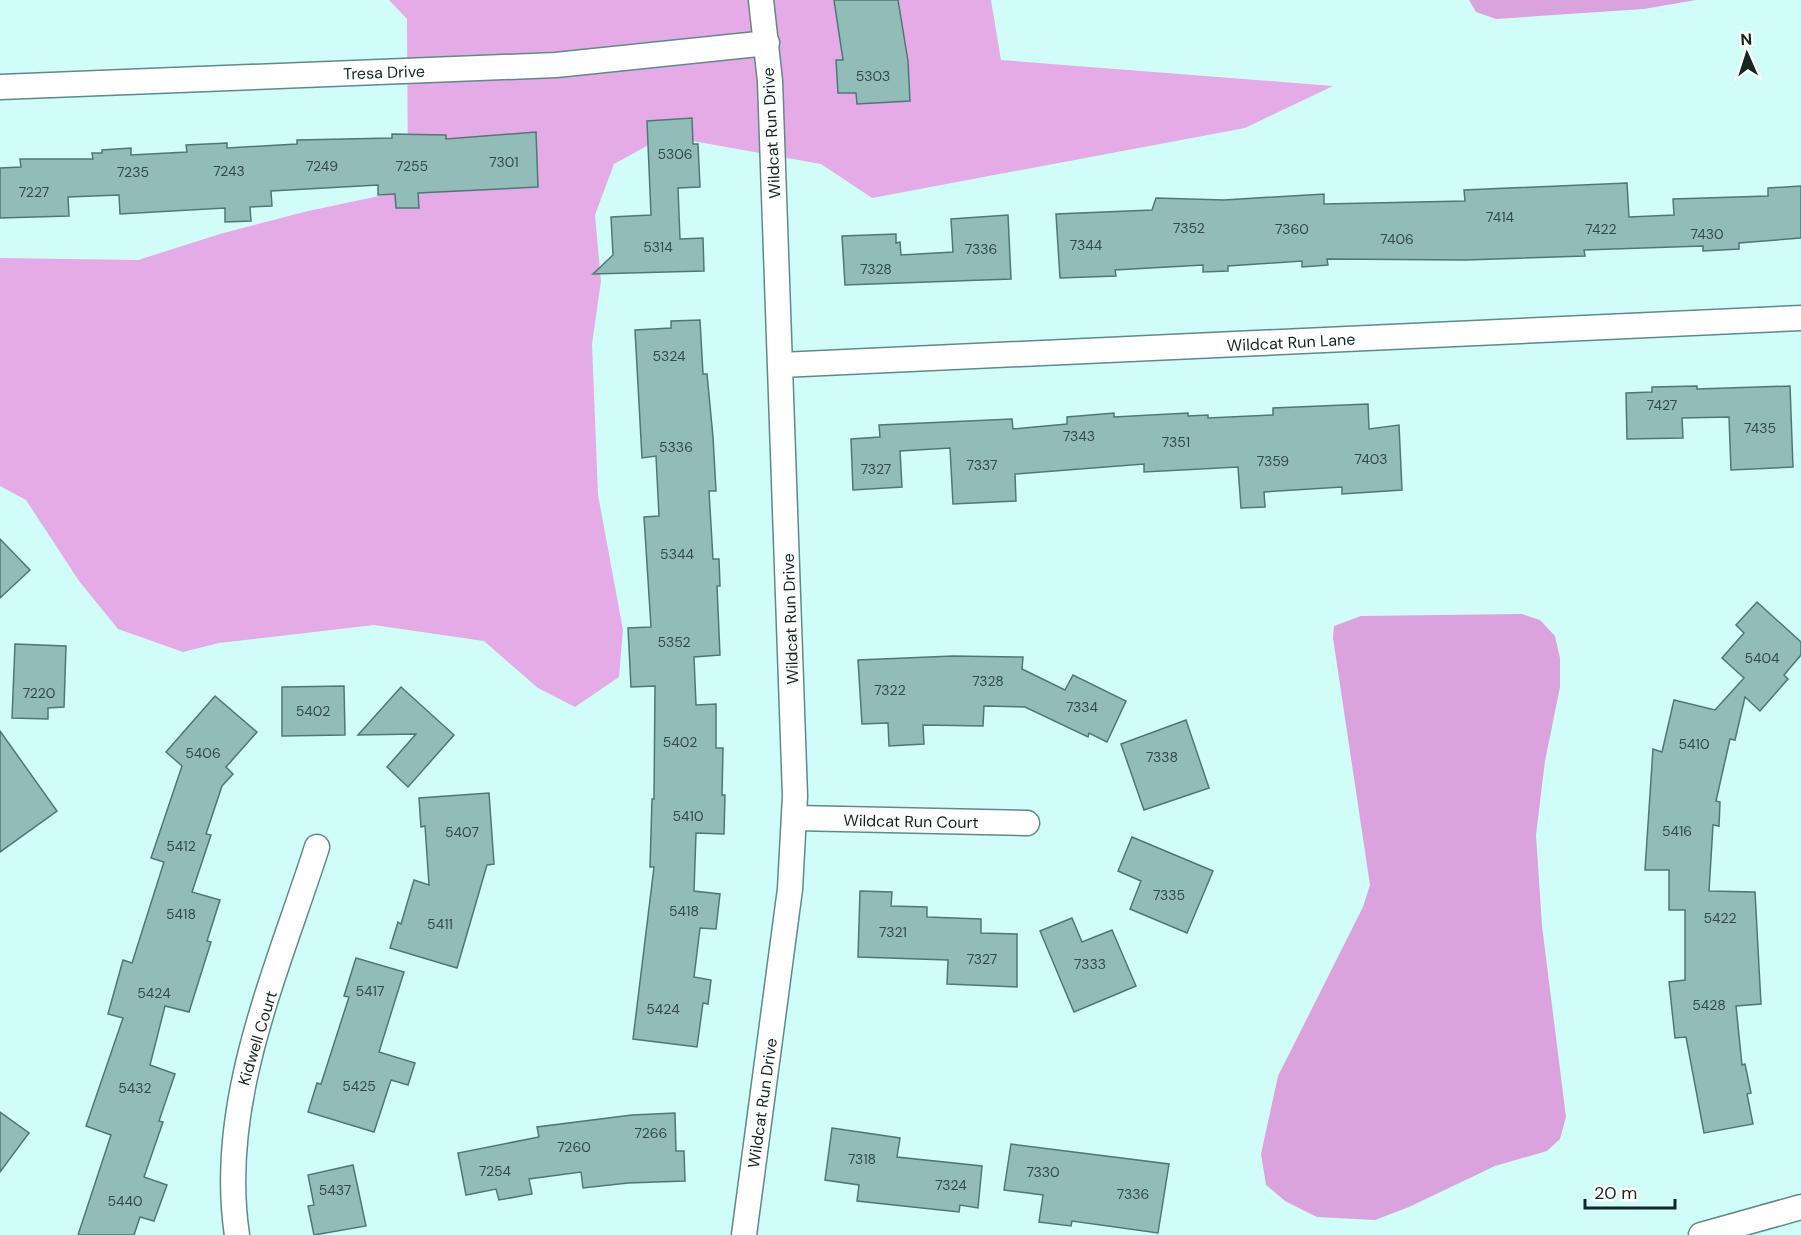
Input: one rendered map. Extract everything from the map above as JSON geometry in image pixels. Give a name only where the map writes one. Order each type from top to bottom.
[{"type":"street","name":"Wildcat Run Drive","points":[[744,1235],[788,911],[795,818],[767,43],[761,0]]},
{"type":"street","name":"Tresa Drive","points":[[0,87],[556,65],[767,43]]},
{"type":"street","name":"Wildcat Run Lane","points":[[780,365],[1801,318]]},
{"type":"street","name":"Wildcat Run Court","points":[[795,818],[1027,823]]},
{"type":"street","name":"Kidwell Court","points":[[237,1235],[233,1164],[242,1086],[317,847]]},
{"type":"street","points":[[1701,1235],[1801,1207]]},
{"type":"shaded area","points":[[389,0],[991,0],[1001,60],[1333,86],[1245,128],[872,198],[821,164],[665,136],[614,164],[595,215],[601,281],[592,344],[598,495],[623,630],[619,677],[575,707],[538,688],[484,641],[374,625],[219,643],[183,652],[118,629],[79,581],[26,500],[0,486],[0,258],[138,260],[220,234],[308,211],[408,190],[407,19]]},
{"type":"shaded area","points":[[1469,0],[1696,0],[1644,9],[1496,19],[1476,12]]},
{"type":"shaded area","points":[[1522,614],[1540,620],[1555,636],[1560,658],[1560,687],[1545,761],[1536,835],[1542,926],[1566,1117],[1560,1139],[1547,1151],[1495,1166],[1409,1207],[1375,1220],[1317,1217],[1285,1201],[1266,1185],[1261,1154],[1278,1076],[1363,907],[1370,885],[1333,638],[1334,626],[1361,616]]},
{"type":"building","points":[[834,0],[898,0],[908,61],[910,101],[857,104],[856,93],[838,93],[836,60],[843,60]]},
{"type":"building","points":[[692,118],[693,144],[698,144],[700,187],[678,188],[680,239],[703,238],[704,271],[593,274],[613,255],[611,217],[651,215],[647,121]]},
{"type":"building","points":[[536,132],[538,187],[418,193],[419,208],[396,208],[395,194],[378,195],[378,185],[271,191],[272,206],[250,207],[251,221],[225,222],[225,208],[120,214],[119,195],[68,197],[69,216],[0,218],[0,168],[21,167],[20,159],[93,159],[92,153],[102,153],[102,150],[131,148],[131,155],[187,152],[186,145],[227,143],[227,148],[297,144],[297,140],[392,138],[392,134],[446,135],[446,139]]},
{"type":"building","points":[[1627,183],[1629,217],[1674,215],[1673,199],[1768,196],[1768,188],[1801,186],[1801,238],[1739,243],[1739,249],[1703,251],[1703,246],[1584,250],[1585,256],[1466,260],[1327,259],[1328,265],[1302,267],[1302,261],[1228,266],[1228,271],[1203,272],[1203,265],[1115,270],[1116,276],[1060,278],[1056,214],[1152,210],[1156,198],[1224,200],[1324,194],[1324,204],[1465,201],[1464,190]]},
{"type":"building","points":[[1008,215],[1011,279],[845,285],[842,236],[896,234],[896,243],[900,242],[901,255],[953,252],[951,219]]},
{"type":"building","points":[[700,320],[703,374],[707,374],[713,437],[716,491],[709,491],[713,559],[719,559],[720,586],[717,586],[720,655],[694,657],[696,705],[716,704],[716,748],[723,748],[722,795],[725,795],[724,834],[696,833],[694,891],[720,894],[716,929],[700,928],[694,977],[711,980],[708,1004],[703,1003],[697,1047],[633,1039],[654,867],[650,867],[652,799],[654,799],[655,686],[631,687],[628,628],[651,627],[644,517],[659,516],[656,456],[642,458],[635,330],[671,328],[671,321]]},
{"type":"building","points":[[1697,386],[1697,389],[1790,386],[1793,467],[1731,470],[1729,417],[1682,418],[1683,438],[1627,439],[1626,393],[1652,392],[1652,387]]},
{"type":"building","points":[[1368,404],[1369,429],[1399,425],[1402,490],[1342,494],[1342,487],[1264,492],[1265,507],[1241,508],[1238,467],[1144,472],[1144,464],[1015,474],[1016,501],[953,504],[950,448],[900,451],[902,487],[853,490],[851,439],[880,437],[879,425],[1012,419],[1013,429],[1067,424],[1067,417],[1114,413],[1114,417],[1188,413],[1188,416],[1208,415],[1208,418],[1273,415],[1273,408]]},
{"type":"building","points":[[0,539],[30,570],[0,598]]},
{"type":"building","points":[[1757,602],[1801,642],[1801,655],[1784,675],[1788,679],[1760,711],[1745,697],[1735,740],[1730,739],[1716,801],[1720,802],[1719,826],[1713,825],[1709,891],[1755,892],[1761,1004],[1736,1006],[1742,1065],[1745,1064],[1751,1093],[1747,1094],[1753,1124],[1704,1133],[1686,1037],[1675,1038],[1669,982],[1685,980],[1685,910],[1669,910],[1669,870],[1645,870],[1653,749],[1662,752],[1674,700],[1715,710],[1744,678],[1722,658],[1744,633],[1736,625]]},
{"type":"building","points":[[15,644],[66,646],[64,707],[48,708],[48,719],[12,718]]},
{"type":"building","points":[[953,656],[1023,657],[1022,669],[1065,690],[1073,675],[1126,701],[1107,742],[1089,733],[1088,737],[1025,707],[984,706],[983,726],[923,725],[924,744],[889,746],[888,723],[862,724],[858,660]]},
{"type":"building","points":[[344,686],[345,735],[282,736],[282,687]]},
{"type":"building","points":[[401,687],[454,735],[408,787],[387,767],[416,734],[358,735]]},
{"type":"building","points":[[215,696],[257,732],[226,767],[233,774],[222,786],[206,834],[211,835],[192,892],[220,900],[207,941],[211,942],[189,1012],[165,1006],[150,1065],[175,1074],[159,1121],[163,1122],[144,1177],[167,1185],[154,1221],[140,1217],[134,1235],[78,1235],[111,1135],[86,1126],[123,1018],[108,1014],[123,960],[132,963],[164,862],[151,858],[182,766],[166,752]]},
{"type":"building","points":[[1186,720],[1209,788],[1144,810],[1121,744]]},
{"type":"building","points":[[0,731],[57,811],[0,852]]},
{"type":"building","points":[[489,793],[494,864],[487,865],[457,968],[390,948],[398,922],[401,924],[414,880],[429,885],[425,826],[421,827],[419,798]]},
{"type":"building","points":[[1132,837],[1213,871],[1187,933],[1130,909],[1141,881],[1118,871]]},
{"type":"building","points":[[860,891],[892,892],[891,906],[927,907],[927,917],[981,919],[981,933],[1017,934],[1017,987],[947,984],[948,960],[858,957]]},
{"type":"building","points":[[1072,918],[1082,942],[1112,930],[1136,986],[1074,1012],[1040,931]]},
{"type":"building","points":[[356,958],[404,972],[379,1052],[415,1063],[408,1085],[391,1080],[374,1132],[308,1112],[317,1083],[321,1084],[349,997],[344,996]]},
{"type":"building","points":[[0,1112],[29,1133],[0,1172]]},
{"type":"building","points":[[675,1113],[676,1151],[684,1151],[685,1181],[628,1183],[583,1188],[581,1172],[529,1179],[532,1194],[499,1200],[496,1189],[466,1195],[458,1153],[539,1137],[537,1127],[632,1115]]},
{"type":"building","points":[[832,1128],[900,1138],[897,1157],[982,1166],[978,1208],[960,1205],[959,1212],[857,1201],[859,1185],[825,1180]]},
{"type":"building","points":[[1011,1144],[1169,1164],[1158,1233],[1072,1221],[1071,1226],[1039,1222],[1043,1195],[1004,1190]]},
{"type":"building","points":[[353,1165],[366,1226],[314,1235],[308,1206],[314,1205],[308,1175]]}]
